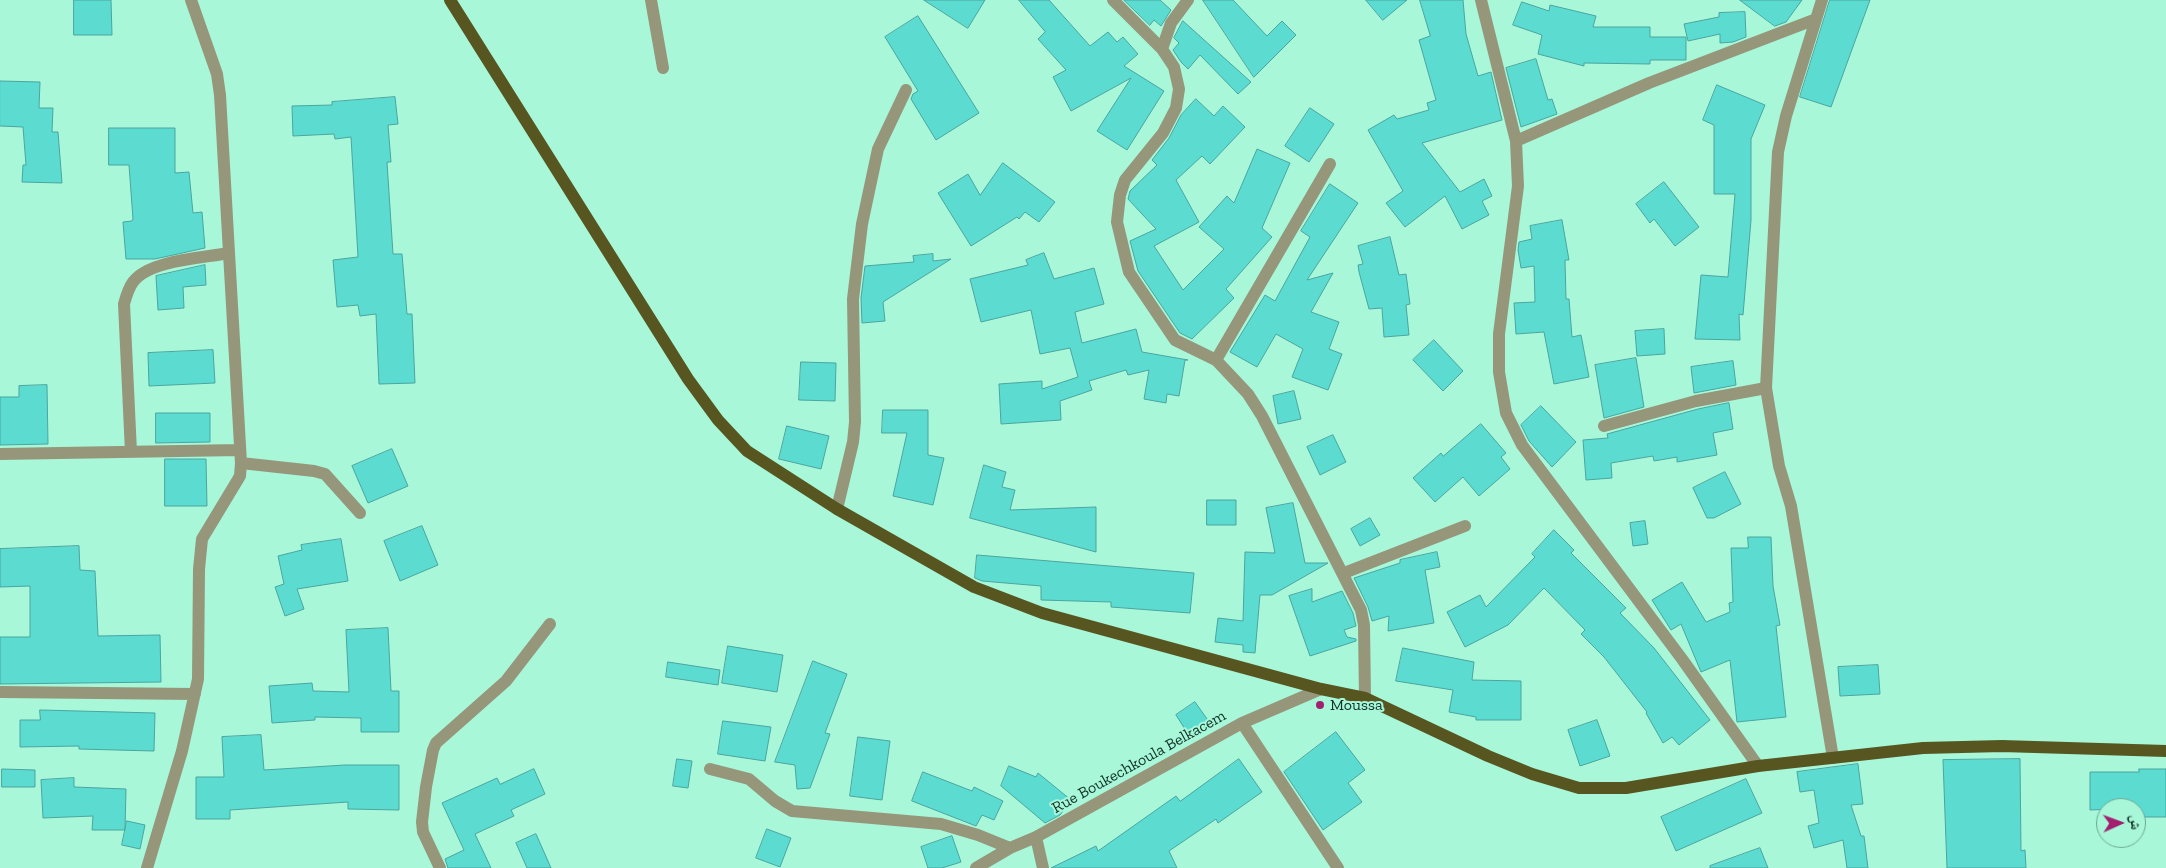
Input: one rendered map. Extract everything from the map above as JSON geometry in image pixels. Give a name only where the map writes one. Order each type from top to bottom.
[{"type":"main road","points":[[450,0],[688,379],[718,420],[747,451],[837,509],[974,587],[1042,613],[1321,689],[1365,698],[1488,756],[1532,774],[1579,788],[1626,788],[1758,766],[1923,748],[2002,746],[2166,751]]},
{"type":"street","points":[[147,868],[182,751],[198,679],[199,569],[202,539],[240,476],[241,463],[222,123],[217,74],[191,0]]},
{"type":"street","points":[[651,0],[663,68]]},
{"type":"street","points":[[1113,0],[1162,49],[1174,67],[1179,89],[1176,108],[1164,133],[1125,180],[1120,195],[1117,222],[1128,272],[1175,340],[1216,360],[1248,394],[1262,416],[1344,573],[1361,610],[1364,625],[1365,698]]},
{"type":"street","points":[[1162,49],[1170,23],[1188,0]]},
{"type":"street","points":[[1481,0],[1516,141],[1518,186],[1499,334],[1499,372],[1506,413],[1522,445],[1682,659],[1758,766]]},
{"type":"street","points":[[1822,0],[1786,116],[1778,152],[1766,388],[1779,466],[1791,506],[1834,758]]},
{"type":"street","points":[[1516,141],[1649,83],[1816,19]]},
{"type":"street","points":[[837,509],[853,442],[855,422],[854,299],[862,224],[878,149],[906,90]]},
{"type":"street","points":[[1216,360],[1330,164]]},
{"type":"street","points":[[131,452],[124,304],[127,292],[133,282],[152,267],[229,253]]},
{"type":"street","points":[[1604,426],[1696,401],[1766,388]]},
{"type":"street","points":[[0,454],[240,450]]},
{"type":"street","points":[[241,463],[314,471],[325,474],[360,513]]},
{"type":"street","points":[[1344,573],[1465,526]]},
{"type":"street","points":[[440,868],[423,832],[422,822],[433,750],[440,738],[506,681],[550,624]]},
{"type":"street","name":"Rue Boukechkoula Belkacem","points":[[976,868],[1242,724],[1321,689]]},
{"type":"street","points":[[1,692],[195,694]]},
{"type":"street","points":[[1242,724],[1338,868]]},
{"type":"street","points":[[710,769],[749,779],[775,801],[792,811],[940,824],[970,832],[1010,848]]},
{"type":"street","points":[[1036,837],[1043,868]]},
{"type":"building","points":[[74,0],[111,0],[112,35],[74,35]]},
{"type":"building","points":[[924,0],[985,0],[968,28]]},
{"type":"building","points":[[1019,0],[1049,0],[1090,46],[1108,32],[1117,42],[1123,37],[1138,54],[1124,66],[1164,91],[1127,150],[1097,131],[1131,78],[1071,111],[1053,77],[1066,70],[1038,39],[1045,32]]},
{"type":"building","points":[[1124,0],[1160,0],[1171,10],[1161,26],[1154,20],[1150,25]]},
{"type":"building","points":[[1203,0],[1233,0],[1267,36],[1282,21],[1296,35],[1254,77]]},
{"type":"building","points":[[1366,0],[1407,0],[1383,20]]},
{"type":"building","points":[[1420,0],[1463,0],[1466,34],[1478,76],[1491,72],[1502,120],[1422,143],[1460,192],[1484,179],[1492,196],[1482,201],[1489,215],[1462,229],[1445,196],[1405,227],[1386,203],[1403,191],[1368,130],[1394,115],[1397,119],[1429,110],[1427,103],[1436,100],[1419,40],[1430,36]]},
{"type":"building","points":[[1740,0],[1802,0],[1786,22],[1775,26]]},
{"type":"building","points":[[1830,0],[1870,0],[1831,107],[1800,97]]},
{"type":"building","points":[[1522,2],[1549,11],[1550,5],[1596,16],[1593,27],[1650,27],[1650,37],[1686,37],[1686,60],[1650,60],[1650,64],[1584,63],[1584,66],[1538,54],[1542,35],[1513,25]]},
{"type":"building","points":[[1745,12],[1746,37],[1733,42],[1720,43],[1720,34],[1688,41],[1684,24],[1719,17],[1719,13]]},
{"type":"building","points":[[918,16],[979,113],[936,140],[911,99],[913,94],[918,91],[885,37]]},
{"type":"building","points":[[1183,21],[1251,82],[1238,94],[1200,55],[1188,69],[1181,62],[1173,50],[1179,43],[1174,38]]},
{"type":"building","points":[[1536,59],[1548,100],[1552,99],[1557,114],[1521,127],[1506,68]]},
{"type":"building","points":[[0,81],[40,82],[39,108],[53,108],[52,132],[58,132],[62,183],[22,182],[23,165],[26,165],[23,127],[0,126]]},
{"type":"building","points":[[1717,85],[1765,105],[1751,139],[1751,220],[1743,315],[1739,314],[1740,340],[1695,339],[1701,275],[1728,277],[1735,194],[1714,194],[1714,125],[1703,120]]},
{"type":"building","points":[[395,97],[398,124],[388,125],[391,162],[387,162],[393,254],[402,254],[407,314],[412,314],[415,383],[379,384],[376,314],[360,316],[358,305],[337,307],[333,260],[358,257],[351,137],[335,139],[334,134],[293,136],[292,106],[332,105],[332,102]]},
{"type":"building","points":[[1196,99],[1214,116],[1223,106],[1245,127],[1210,164],[1202,156],[1176,180],[1199,222],[1154,246],[1183,290],[1224,249],[1199,227],[1227,196],[1234,203],[1257,149],[1290,163],[1262,228],[1272,237],[1226,289],[1234,298],[1192,339],[1180,333],[1138,271],[1130,241],[1156,229],[1128,199],[1130,191],[1157,165],[1152,160],[1169,138],[1181,115]]},
{"type":"building","points":[[1310,108],[1334,124],[1309,162],[1285,146]]},
{"type":"building","points":[[109,128],[175,128],[175,173],[189,172],[193,213],[202,212],[205,248],[155,259],[126,259],[123,222],[132,221],[133,219],[129,165],[109,165]]},
{"type":"building","points":[[1003,163],[1055,202],[1039,222],[1025,212],[1019,219],[1017,217],[971,246],[938,193],[968,174],[980,195]]},
{"type":"building","points":[[1664,182],[1699,227],[1675,246],[1654,219],[1650,223],[1636,204]]},
{"type":"building","points":[[1330,184],[1358,203],[1307,280],[1333,273],[1311,312],[1339,322],[1329,349],[1342,354],[1328,390],[1292,377],[1303,349],[1276,334],[1257,367],[1230,352],[1265,295],[1275,301],[1310,237],[1301,231]]},
{"type":"building","points":[[1562,220],[1569,260],[1565,260],[1566,299],[1569,299],[1572,337],[1581,335],[1589,377],[1554,384],[1544,332],[1516,334],[1514,303],[1535,302],[1534,266],[1521,268],[1518,250],[1519,242],[1532,239],[1530,226]]},
{"type":"building","points":[[1390,237],[1399,275],[1406,274],[1410,304],[1406,305],[1409,335],[1384,337],[1382,308],[1369,309],[1359,272],[1358,265],[1363,264],[1358,246]]},
{"type":"building","points":[[1044,253],[1054,279],[1094,268],[1104,304],[1075,312],[1082,343],[1136,329],[1142,352],[1188,360],[1185,360],[1179,396],[1167,394],[1166,403],[1144,399],[1149,370],[1128,375],[1126,370],[1089,381],[1092,390],[1060,401],[1061,420],[1001,424],[999,384],[1042,381],[1042,389],[1078,377],[1070,348],[1040,354],[1031,310],[981,322],[970,279],[1028,265],[1026,260]]},
{"type":"building","points":[[933,254],[933,261],[951,259],[883,302],[885,321],[862,323],[861,298],[865,266],[914,262],[913,256]]},
{"type":"building","points":[[205,265],[206,285],[183,287],[184,308],[158,310],[156,276]]},
{"type":"building","points":[[1664,329],[1665,354],[1637,356],[1635,331]]},
{"type":"building","points":[[1434,340],[1463,371],[1443,391],[1413,360]]},
{"type":"building","points":[[213,350],[215,383],[149,386],[148,353]]},
{"type":"building","points":[[1636,358],[1644,407],[1604,418],[1595,365]]},
{"type":"building","points":[[1733,361],[1736,385],[1694,393],[1691,367]]},
{"type":"building","points":[[801,362],[836,363],[835,401],[799,400]]},
{"type":"building","points":[[47,385],[48,444],[0,445],[0,397],[19,397],[19,386]]},
{"type":"building","points":[[1294,391],[1301,419],[1278,424],[1273,396]]},
{"type":"building","points":[[1729,403],[1733,429],[1713,433],[1717,455],[1677,462],[1677,457],[1654,461],[1653,456],[1611,463],[1612,478],[1586,480],[1583,440],[1608,438],[1607,434],[1698,409]]},
{"type":"building","points":[[1541,406],[1576,442],[1552,467],[1529,441],[1521,425]]},
{"type":"building","points":[[883,410],[928,410],[928,455],[944,458],[933,505],[893,496],[907,433],[882,433]]},
{"type":"building","points":[[156,413],[210,413],[210,442],[156,443]]},
{"type":"building","points":[[1481,424],[1506,453],[1501,457],[1510,469],[1479,496],[1463,477],[1435,502],[1413,478],[1441,453],[1443,456]]},
{"type":"building","points":[[787,426],[829,436],[821,469],[779,459]]},
{"type":"building","points":[[1333,435],[1346,462],[1320,475],[1307,447]]},
{"type":"building","points":[[392,449],[408,486],[368,503],[352,466]]},
{"type":"building","points":[[165,459],[206,459],[207,506],[165,506]]},
{"type":"building","points":[[984,465],[1006,472],[1002,487],[1015,490],[1010,510],[1096,507],[1096,552],[970,518]]},
{"type":"building","points":[[1725,472],[1741,504],[1714,518],[1707,518],[1693,488]]},
{"type":"building","points":[[1207,500],[1236,500],[1236,525],[1207,525]]},
{"type":"building","points":[[1293,503],[1305,563],[1328,563],[1272,595],[1260,595],[1255,653],[1243,652],[1243,645],[1215,642],[1218,618],[1243,621],[1245,552],[1275,553],[1266,508]]},
{"type":"building","points":[[1370,518],[1380,535],[1360,546],[1351,529]]},
{"type":"building","points":[[1645,521],[1648,544],[1633,546],[1630,523]]},
{"type":"building","points":[[422,526],[438,565],[400,581],[384,541]]},
{"type":"building","points":[[1554,530],[1574,550],[1571,553],[1626,608],[1620,613],[1654,648],[1710,720],[1679,745],[1672,737],[1663,743],[1647,712],[1604,657],[1581,634],[1585,630],[1544,588],[1508,625],[1465,647],[1447,612],[1480,595],[1486,607],[1535,557],[1532,554]]},
{"type":"building","points":[[1748,537],[1771,537],[1773,586],[1780,625],[1776,626],[1786,717],[1737,722],[1730,660],[1701,672],[1681,624],[1671,630],[1652,600],[1682,582],[1706,622],[1730,612],[1729,603],[1733,602],[1731,548],[1748,548]]},
{"type":"building","points":[[341,539],[348,581],[297,589],[304,609],[285,616],[275,587],[284,584],[278,556],[302,550],[301,545]]},
{"type":"building","points":[[79,546],[80,570],[95,571],[98,636],[160,635],[161,682],[0,684],[0,637],[30,637],[30,586],[0,587],[0,549]]},
{"type":"building","points":[[1437,552],[1440,567],[1425,570],[1434,623],[1388,631],[1389,616],[1372,621],[1368,607],[1354,578],[1400,563],[1400,560]]},
{"type":"building","points":[[977,555],[1194,573],[1190,613],[1111,607],[1111,602],[1041,600],[1041,586],[982,581],[975,578]]},
{"type":"building","points":[[1312,589],[1312,602],[1342,591],[1353,613],[1356,626],[1344,630],[1347,637],[1356,639],[1356,641],[1310,656],[1289,596]]},
{"type":"building","points":[[388,628],[391,691],[399,691],[399,732],[361,732],[361,718],[315,717],[315,720],[272,723],[269,686],[312,683],[313,691],[349,692],[346,630]]},
{"type":"building","points":[[728,646],[783,655],[777,692],[722,683]]},
{"type":"building","points":[[1403,648],[1474,662],[1472,680],[1521,681],[1521,720],[1476,720],[1476,717],[1449,712],[1453,690],[1396,681]]},
{"type":"building","points":[[813,661],[847,674],[825,733],[830,734],[810,788],[797,789],[795,765],[775,762]]},
{"type":"building","points":[[668,662],[720,670],[718,685],[666,677]]},
{"type":"building","points":[[1878,665],[1880,694],[1840,696],[1838,667]]},
{"type":"building","points":[[1195,702],[1210,723],[1190,737],[1176,715]]},
{"type":"building","points":[[40,710],[155,713],[154,751],[79,749],[79,746],[20,747],[20,720],[40,720]]},
{"type":"building","points":[[1597,720],[1610,756],[1580,766],[1568,730]]},
{"type":"building","points":[[723,721],[771,727],[765,761],[718,754]]},
{"type":"building","points":[[1336,732],[1365,770],[1348,783],[1362,802],[1323,830],[1284,772]]},
{"type":"building","points":[[261,735],[264,770],[345,765],[399,765],[399,810],[348,809],[348,802],[230,810],[230,819],[196,819],[196,777],[224,777],[222,737]]},
{"type":"building","points":[[858,737],[890,741],[882,800],[850,796]]},
{"type":"building","points":[[677,759],[692,761],[688,788],[673,786]]},
{"type":"building","points":[[1239,759],[1262,792],[1218,823],[1216,819],[1169,851],[1177,868],[1051,868],[1096,846],[1098,851],[1176,796],[1180,801]]},
{"type":"building","points":[[2020,759],[2021,851],[2025,850],[2026,868],[1947,868],[1943,760]]},
{"type":"building","points":[[1858,764],[1863,804],[1851,805],[1861,836],[1864,836],[1868,868],[1847,868],[1843,840],[1814,848],[1808,826],[1819,823],[1814,790],[1800,792],[1797,772]]},
{"type":"building","points":[[1009,766],[1036,777],[1038,773],[1071,800],[1060,815],[1045,823],[1001,786]]},
{"type":"building","points":[[2,769],[35,770],[35,787],[2,787]]},
{"type":"building","points":[[534,769],[545,794],[511,810],[514,816],[475,834],[491,868],[448,868],[445,859],[464,850],[442,803],[497,778],[500,784]]},
{"type":"building","points":[[2139,769],[2166,769],[2166,817],[2146,817],[2146,798],[2096,798],[2096,810],[2090,810],[2090,772],[2139,772]]},
{"type":"building","points":[[923,772],[972,791],[974,787],[1003,801],[994,820],[982,815],[976,826],[912,801]]},
{"type":"building","points":[[74,778],[74,787],[126,789],[125,830],[92,830],[93,816],[43,818],[41,780]]},
{"type":"building","points":[[1746,779],[1762,813],[1676,851],[1661,817]]},
{"type":"building","points":[[127,821],[145,825],[140,849],[122,845]]},
{"type":"building","points":[[767,829],[791,838],[780,867],[756,858]]},
{"type":"building","points":[[536,834],[551,868],[527,868],[516,843]]},
{"type":"building","points":[[952,836],[961,862],[942,868],[928,868],[921,847]]},
{"type":"building","points":[[1760,848],[1768,868],[1710,868],[1710,866]]},
{"type":"place","name":"Moussa","points":[[1320,705]]}]
